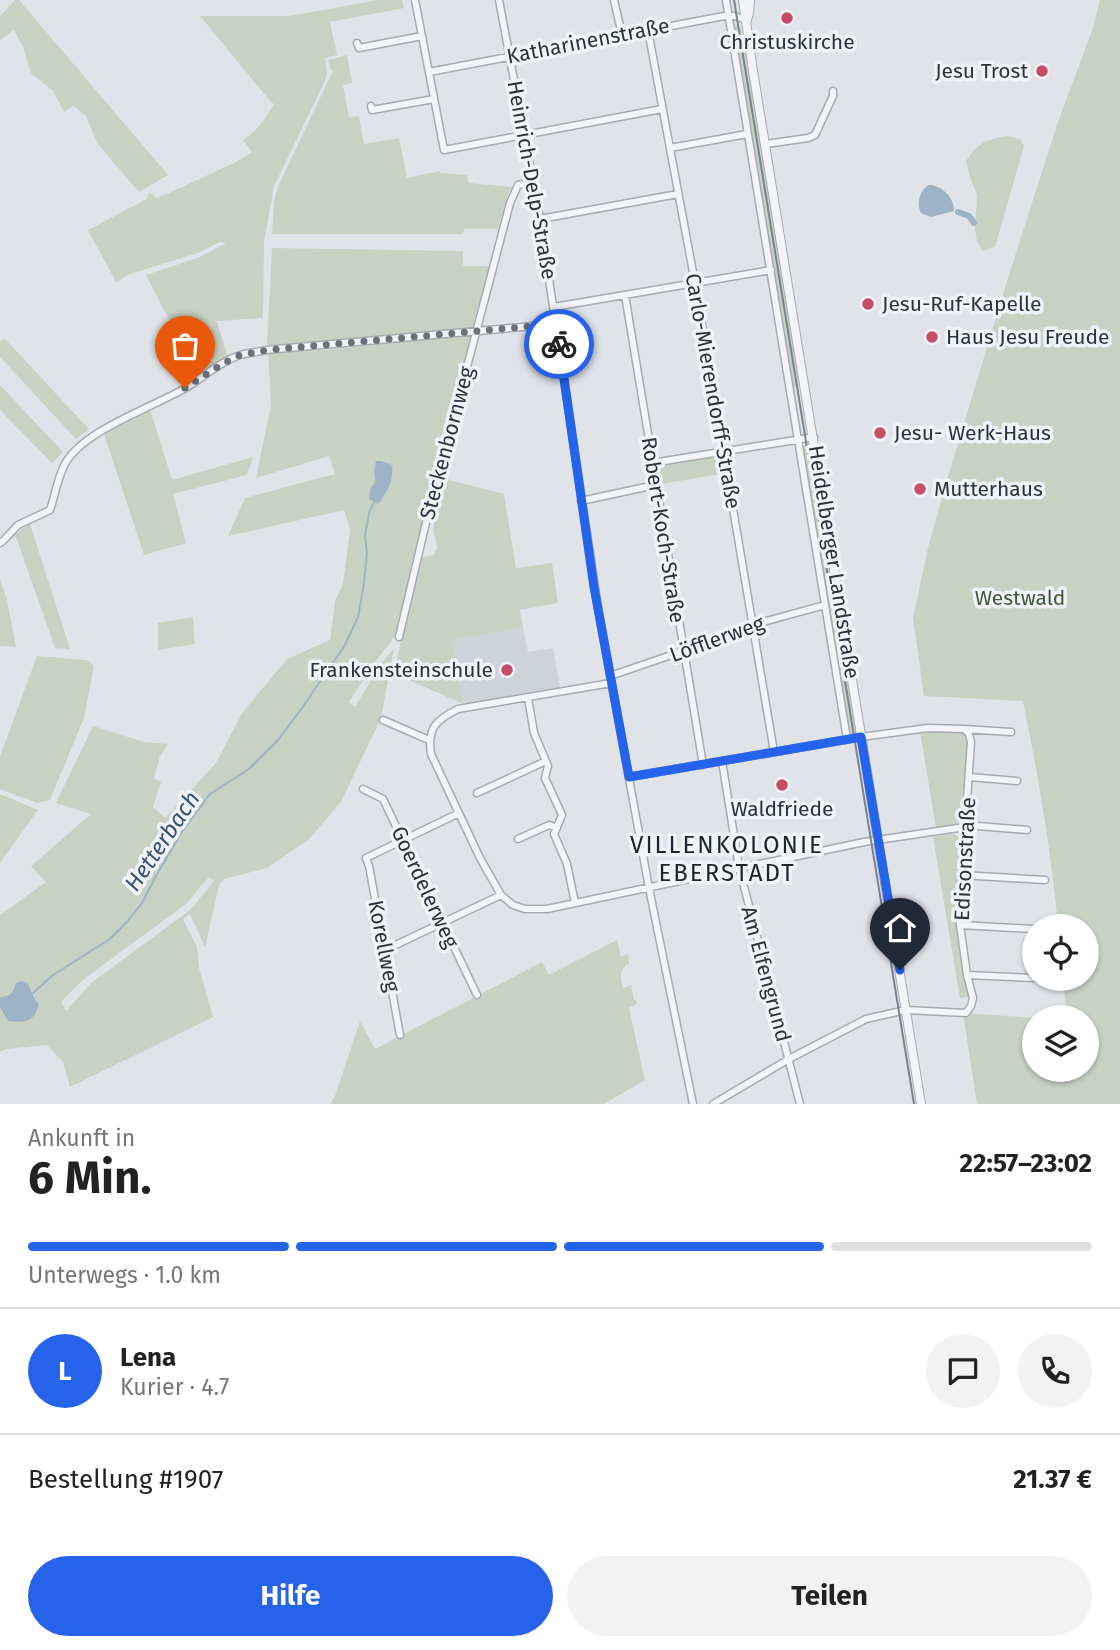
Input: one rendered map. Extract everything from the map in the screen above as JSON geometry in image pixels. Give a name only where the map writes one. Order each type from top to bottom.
[{"type":"street","points":[[415,0],[444,150],[662,109]]},
{"type":"street","name":"Heinrich-Delp-Straße","points":[[499,0],[540,219],[610,679],[693,1104]]},
{"type":"street","points":[[614,0],[622,35]]},
{"type":"street","name":"Heidelberger Landstraße","points":[[726,0],[847,739]]},
{"type":"street","name":"Heidelberger Landstraße","points":[[743,0],[922,1104]]},
{"type":"street","name":"Heidelberger Landstraße","points":[[747,20],[750,0]]},
{"type":"street","name":"Katharinenstraße","points":[[429,72],[728,16],[747,20]]},
{"type":"street","name":"Carlo-Mierendorff-Straße","points":[[648,30],[695,283],[774,752]]},
{"type":"street","points":[[358,43],[359,48],[422,36]]},
{"type":"street","points":[[766,144],[815,135],[833,92]]},
{"type":"street","points":[[371,106],[372,110],[434,99]]},
{"type":"street","points":[[670,148],[747,134]]},
{"type":"street","name":"Steckenbornweg","points":[[399,637],[510,203],[518,185],[533,182]]},
{"type":"street","points":[[540,219],[678,194]]},
{"type":"street","points":[[554,307],[771,270]]},
{"type":"street","name":"Robert-Koch-Straße","points":[[625,295],[703,765]]},
{"type":"street","points":[[0,543],[18,525],[50,510],[69,457],[83,444],[240,355],[267,350],[556,324]]},
{"type":"street","points":[[652,463],[814,438]]},
{"type":"street","points":[[582,501],[655,485]]},
{"type":"street","name":"Löfflerweg","points":[[429,740],[439,719],[458,709],[528,698],[610,679],[752,625],[825,605]]},
{"type":"street","points":[[528,698],[534,733],[548,765],[545,778],[562,815],[554,834],[567,864],[575,903]]},
{"type":"street","points":[[383,720],[429,740],[431,754],[458,813],[501,895],[513,905],[525,909],[547,909],[878,839],[965,826],[1027,830]]},
{"type":"street","points":[[629,777],[928,727],[1011,732]]},
{"type":"street","name":"Edisonstraße","points":[[906,1010],[966,1013],[973,998],[967,975],[961,925],[961,875],[971,741],[964,729]]},
{"type":"street","points":[[477,793],[546,761]]},
{"type":"street","name":"Am Elfengrund","points":[[722,761],[739,867],[800,1104]]},
{"type":"street","points":[[969,777],[1017,780]]},
{"type":"street","name":"Goerdelerweg","points":[[363,789],[383,799],[477,995]]},
{"type":"street","points":[[403,839],[458,813]]},
{"type":"street","points":[[518,839],[549,825],[557,828]]},
{"type":"street","name":"Korellweg","points":[[400,1035],[366,858],[403,839]]},
{"type":"street","points":[[961,875],[1045,880]]},
{"type":"street","points":[[385,950],[501,895]]},
{"type":"street","points":[[961,925],[1022,928]]},
{"type":"street","points":[[967,975],[1022,977]]},
{"type":"street","points":[[713,1104],[789,1059],[866,1019],[906,1010]]},
{"type":"shaded area","name":"Frankensteinschule","points":[[523,628],[528,652],[553,648],[560,687],[463,704],[452,640]]},
{"type":"green space","points":[[15,0],[19,0],[168,175],[139,192],[97,143],[86,116],[74,106],[64,112],[53,91],[31,73],[23,47],[14,30],[0,40],[0,16]]},
{"type":"green space","points":[[378,0],[402,0],[404,8],[330,22],[337,55],[325,58],[325,81],[274,186],[264,242],[263,318],[217,321],[228,358],[198,376],[146,275],[200,257],[226,243],[220,242],[198,253],[130,274],[116,282],[88,230],[147,199],[149,192],[158,198],[252,152],[243,140],[261,124],[274,104],[200,16],[290,16]]},
{"type":"green space","name":"Westwald","points":[[1100,0],[1120,0],[1120,1104],[977,1104],[963,1013],[1022,1017],[1022,1082],[1099,1082],[1099,1005],[1066,1005],[1064,991],[1099,991],[1099,914],[1057,914],[1044,813],[1023,701],[924,696],[913,618],[946,483],[1007,281],[1058,122],[1092,31]]},
{"type":"green space","points":[[732,21],[741,30],[748,69],[800,381],[795,388],[791,388]]},
{"type":"green space","points":[[347,55],[352,83],[343,85],[349,117],[359,116],[364,144],[399,138],[407,178],[440,171],[467,175],[469,183],[513,187],[509,191],[498,229],[464,229],[463,234],[272,234],[274,201],[279,184],[333,71],[328,60]]},
{"type":"green space","points":[[1007,136],[1020,139],[1024,146],[995,247],[983,251],[975,230],[977,195],[966,161],[983,143]]},
{"type":"green space","points":[[272,248],[463,251],[463,266],[490,266],[475,329],[273,347],[267,344]]},
{"type":"green space","points":[[472,334],[438,467],[447,471],[446,479],[504,494],[516,568],[552,563],[558,603],[520,610],[523,628],[452,640],[463,704],[394,673],[418,558],[434,555],[437,547],[433,528],[439,505],[426,505],[396,635],[349,702],[355,707],[394,648],[381,718],[341,802],[308,840],[267,868],[224,879],[219,885],[205,947],[190,914],[183,919],[197,947],[199,968],[213,1017],[70,1087],[63,1062],[47,1045],[0,1052],[0,1007],[9,1021],[20,1021],[32,1018],[39,1005],[28,983],[8,997],[0,998],[0,915],[46,882],[31,866],[91,814],[56,803],[93,726],[144,742],[168,744],[160,756],[154,778],[161,782],[153,807],[165,818],[216,763],[242,713],[287,659],[330,640],[335,601],[343,584],[350,529],[344,510],[228,536],[245,498],[335,474],[329,456],[256,478],[271,405],[268,352],[326,350]],"holes":[[[209,877],[214,881],[190,910],[91,983],[66,1011],[61,1002],[84,979],[186,904]]]},
{"type":"green space","points":[[5,339],[89,429],[76,439],[0,357],[0,341]]},
{"type":"green space","points":[[0,385],[63,452],[52,463],[0,410]]},
{"type":"green space","points":[[150,409],[172,480],[253,457],[247,475],[173,494],[186,543],[144,555],[104,434]]},
{"type":"green space","points":[[807,444],[808,448],[810,447],[857,732],[849,736],[822,579],[824,578],[803,446]]},
{"type":"green space","points":[[723,451],[726,473],[655,485],[652,463]]},
{"type":"green space","points":[[30,524],[70,649],[55,648],[15,534]]},
{"type":"green space","points":[[0,579],[7,600],[16,647],[0,646]]},
{"type":"green space","points":[[193,617],[195,644],[158,650],[158,623]]},
{"type":"green space","points":[[37,656],[87,660],[94,666],[84,718],[50,800],[37,803],[0,789],[0,756]]},
{"type":"green space","points":[[920,731],[962,733],[969,742],[964,817],[958,824],[936,828]]},
{"type":"green space","points":[[0,794],[38,810],[0,863]]},
{"type":"green space","points":[[955,834],[962,840],[962,970],[969,997],[960,998],[933,837]]},
{"type":"green space","points":[[617,940],[621,957],[628,954],[629,964],[621,974],[623,988],[631,985],[637,1004],[629,1008],[645,1080],[604,1104],[330,1104],[360,1021],[375,1049],[542,962],[549,975]]},
{"type":"water","points":[[929,185],[939,187],[947,194],[954,211],[931,217],[921,213],[920,197]]},
{"type":"water","points":[[376,461],[392,465],[389,486],[378,504],[369,499],[370,489],[375,482]]},
{"type":"water","points":[[16,983],[28,983],[39,1005],[28,1020],[8,1021],[0,1007],[0,998],[11,994]]},
{"type":"waterway","points":[[958,212],[969,216],[974,223]]},
{"type":"waterway","name":"Hetterbach","points":[[32,994],[53,975],[110,939],[127,922],[142,903],[182,832],[210,794],[249,769],[278,740],[302,708],[345,645],[358,617],[367,554],[365,536],[374,502]]},
{"type":"tram line","points":[[734,0],[914,1104]]},
{"type":"way so far","points":[[185,388],[240,355],[267,350],[556,324],[559,344]]},
{"type":"place","name":"Christuskirche","points":[[787,18]]},
{"type":"place","name":"Jesu Trost","points":[[1042,71]]},
{"type":"place","name":"Jesu-Ruf-Kapelle","points":[[868,304]]},
{"type":"place","name":"Haus Jesu Freude","points":[[932,337]]},
{"type":"place","name":"Jesu- Werk-Haus","points":[[880,433]]},
{"type":"place","name":"Mutterhaus","points":[[920,489]]},
{"type":"place","name":"Frankensteinschule","points":[[507,670]]},
{"type":"place","name":"Waldfriede","points":[[782,785]]},
{"type":"district","name":"VILLENKOLONIE EBERSTADT","points":[[727,859]]},
{"type":"route","points":[[559,344],[594,587],[629,777],[861,737],[900,970]]}]
